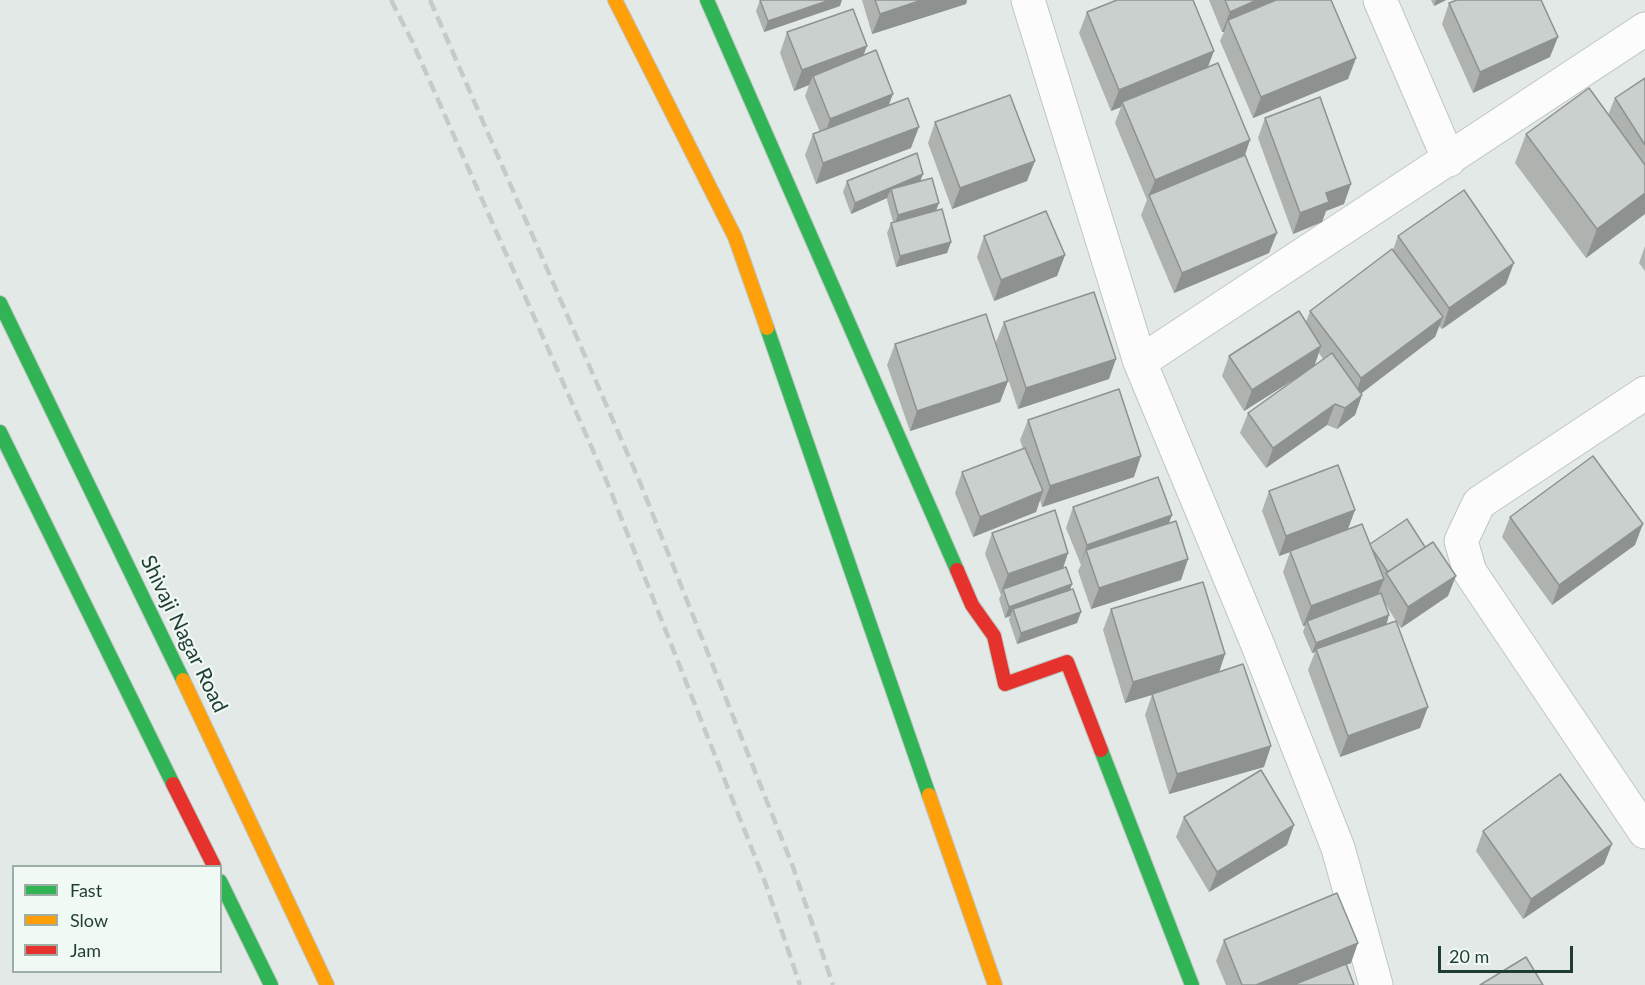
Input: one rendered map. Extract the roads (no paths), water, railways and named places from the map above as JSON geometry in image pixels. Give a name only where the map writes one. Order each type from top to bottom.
[{"type":"street","points":[[615,0],[735,237],[996,985]]},
{"type":"street","points":[[707,0],[972,605],[994,636],[1005,684],[1067,662],[1192,985]]},
{"type":"street","points":[[1028,0],[1140,362],[1257,643],[1338,848],[1376,985]]},
{"type":"street","points":[[1380,0],[1449,160]]},
{"type":"street","points":[[1140,362],[1645,30]]},
{"type":"street","name":"Shivaji Nagar Road","points":[[3,317],[210,736],[327,985]]},
{"type":"street","points":[[1645,393],[1479,503],[1461,541],[1470,572],[1645,832]]},
{"type":"street","points":[[0,432],[213,865]]},
{"type":"street","points":[[222,884],[271,985]]},
{"type":"railway","points":[[391,0],[412,41],[607,482],[765,882],[800,985]]},
{"type":"railway","points":[[430,0],[639,480],[793,867],[833,985]]}]
